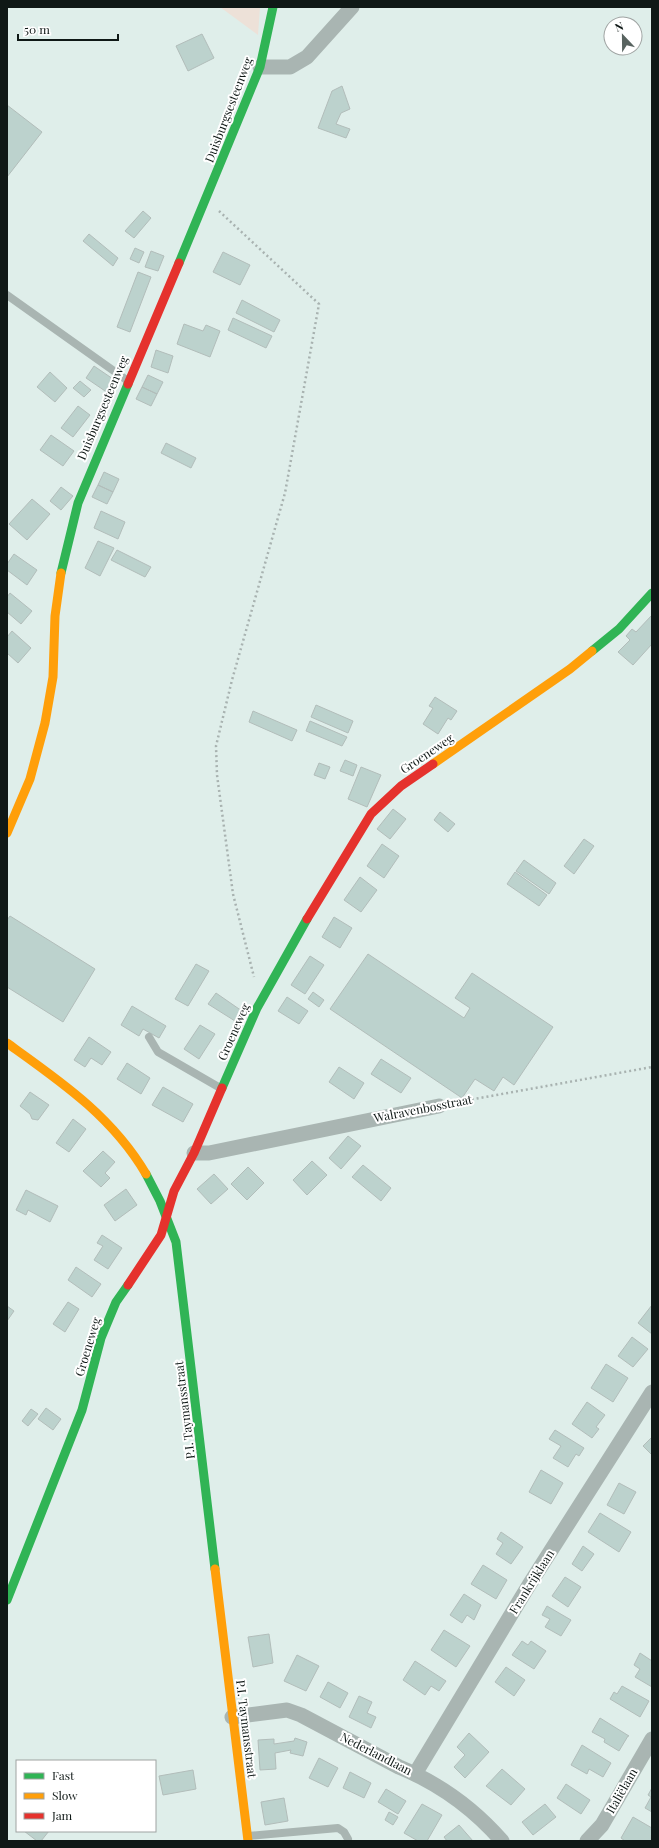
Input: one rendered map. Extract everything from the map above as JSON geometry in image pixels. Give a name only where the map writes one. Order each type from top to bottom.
[{"type":"street","name":"Duisburgsesteenweg","points":[[7,833],[25,793],[38,757],[46,722],[52,683],[58,588],[69,531],[91,469],[239,122],[260,67],[273,7]]},
{"type":"street","points":[[260,67],[290,67],[307,57],[352,7]]},
{"type":"street","name":"Groeneweg","points":[[7,1600],[82,1410],[101,1338],[116,1302],[161,1235],[174,1191],[194,1153],[257,1008],[296,938],[371,814],[401,786],[570,669],[618,629],[652,593]]},
{"type":"street","name":"P.I. Taymansstraat","points":[[7,1043],[83,1098],[121,1136],[146,1171],[168,1214],[176,1242],[232,1717],[248,1838]]},
{"type":"street","name":"Walravenbosstraat","points":[[194,1153],[209,1153],[439,1106]]},
{"type":"street","name":"Frankrijklaan","points":[[415,1774],[529,1585],[652,1392]]},
{"type":"street","name":"Nederlandlaan","points":[[232,1717],[287,1710],[301,1715],[415,1774],[451,1795],[488,1825],[502,1841]]},
{"type":"street","name":"Italiëlaan","points":[[587,1841],[602,1825],[652,1739]]},
{"type":"lane","points":[[7,295],[128,381]]},
{"type":"lane","points":[[149,1037],[158,1052],[222,1089]]},
{"type":"lane","points":[[248,1838],[338,1828],[344,1832],[348,1839]]},
{"type":"path","points":[[206,199],[318,304],[285,493],[232,680],[216,746],[217,775],[233,894],[255,981]]},
{"type":"path","name":"Walravenbosstraat","points":[[439,1106],[535,1087],[652,1067]]},
{"type":"shaded area","points":[[220,7],[260,7],[258,35]]},
{"type":"building","points":[[202,34],[214,58],[188,71],[176,46]]},
{"type":"building","points":[[342,86],[350,109],[341,113],[336,124],[350,129],[346,138],[318,128],[332,91]]},
{"type":"building","points":[[7,105],[42,132],[7,177]]},
{"type":"building","points":[[143,211],[151,218],[134,238],[125,231]]},
{"type":"building","points":[[89,234],[118,258],[113,266],[83,241]]},
{"type":"building","points":[[135,248],[144,252],[139,263],[130,259]]},
{"type":"building","points":[[151,251],[164,256],[158,271],[145,267]]},
{"type":"building","points":[[223,252],[250,265],[240,285],[213,272]]},
{"type":"building","points":[[138,272],[151,277],[130,332],[117,327]]},
{"type":"building","points":[[242,300],[280,320],[274,332],[236,313]]},
{"type":"building","points":[[233,318],[272,336],[266,348],[228,330]]},
{"type":"building","points":[[184,324],[203,331],[206,325],[220,331],[210,357],[177,344]]},
{"type":"building","points":[[156,350],[173,356],[168,373],[151,367]]},
{"type":"building","points":[[94,366],[116,381],[108,393],[86,378]]},
{"type":"building","points":[[50,372],[67,388],[55,402],[37,387]]},
{"type":"building","points":[[148,375],[163,382],[157,394],[142,387]]},
{"type":"building","points":[[80,381],[91,390],[84,397],[73,388]]},
{"type":"building","points":[[142,387],[157,394],[151,406],[136,399]]},
{"type":"building","points":[[78,406],[90,415],[73,437],[61,428]]},
{"type":"building","points":[[51,435],[74,451],[63,466],[40,450]]},
{"type":"building","points":[[166,443],[196,458],[191,468],[161,453]]},
{"type":"building","points":[[104,472],[119,479],[113,492],[98,485]]},
{"type":"building","points":[[98,485],[113,492],[107,504],[92,497]]},
{"type":"building","points":[[61,487],[73,496],[61,510],[50,501]]},
{"type":"building","points":[[32,499],[50,514],[27,540],[9,524]]},
{"type":"building","points":[[101,511],[125,522],[118,539],[94,528]]},
{"type":"building","points":[[98,541],[114,548],[100,576],[85,568]]},
{"type":"building","points":[[117,550],[151,567],[145,577],[111,560]]},
{"type":"building","points":[[14,554],[37,570],[27,585],[7,570],[7,564]]},
{"type":"building","points":[[10,593],[32,611],[21,624],[7,612],[7,597]]},
{"type":"building","points":[[652,615],[652,644],[633,665],[618,652],[630,640],[626,636],[632,629],[636,632]]},
{"type":"building","points":[[12,631],[31,648],[18,663],[7,653],[7,637]]},
{"type":"building","points":[[435,697],[457,711],[451,720],[448,718],[438,734],[423,724],[433,708],[429,706]]},
{"type":"building","points":[[316,705],[353,721],[348,733],[311,717]]},
{"type":"building","points":[[253,711],[297,730],[292,741],[249,722]]},
{"type":"building","points":[[310,721],[347,737],[342,746],[306,731]]},
{"type":"building","points":[[345,760],[357,765],[353,776],[340,771]]},
{"type":"building","points":[[319,763],[330,767],[325,779],[314,775]]},
{"type":"building","points":[[361,767],[381,775],[367,807],[348,799]]},
{"type":"building","points":[[393,809],[406,819],[390,839],[377,829]]},
{"type":"building","points":[[440,812],[455,824],[448,832],[434,820]]},
{"type":"building","points":[[584,839],[594,846],[574,874],[564,866]]},
{"type":"building","points":[[382,844],[399,856],[384,878],[367,866]]},
{"type":"building","points":[[524,860],[556,883],[549,894],[516,871]]},
{"type":"building","points":[[515,872],[547,895],[539,906],[507,884]]},
{"type":"building","points":[[360,877],[377,890],[361,912],[344,900]]},
{"type":"building","points":[[10,916],[95,969],[63,1022],[7,987],[7,920]]},
{"type":"building","points":[[334,917],[352,928],[340,948],[322,937]]},
{"type":"building","points":[[368,954],[464,1018],[470,1008],[455,998],[472,973],[553,1027],[514,1085],[503,1077],[494,1091],[475,1079],[462,1098],[330,1009]]},
{"type":"building","points":[[310,956],[324,965],[305,994],[291,985]]},
{"type":"building","points":[[196,964],[209,971],[188,1006],[175,999]]},
{"type":"building","points":[[313,992],[324,1000],[319,1007],[308,999]]},
{"type":"building","points":[[216,993],[242,1011],[235,1021],[208,1004]]},
{"type":"building","points":[[287,997],[308,1011],[299,1024],[278,1011]]},
{"type":"building","points":[[132,1006],[166,1026],[159,1038],[143,1029],[139,1036],[121,1025]]},
{"type":"building","points":[[200,1025],[215,1034],[199,1059],[184,1049]]},
{"type":"building","points":[[89,1037],[111,1052],[102,1065],[91,1058],[85,1067],[74,1060]]},
{"type":"building","points":[[381,1059],[411,1078],[401,1093],[371,1074]]},
{"type":"building","points":[[127,1063],[150,1078],[141,1094],[117,1079]]},
{"type":"building","points":[[339,1067],[364,1083],[354,1099],[329,1082]]},
{"type":"building","points":[[163,1087],[193,1104],[183,1122],[152,1105]]},
{"type":"building","points":[[30,1092],[49,1105],[38,1120],[32,1119],[30,1114],[20,1106]]},
{"type":"building","points":[[73,1119],[86,1129],[69,1152],[56,1143]]},
{"type":"building","points":[[348,1136],[361,1146],[341,1169],[329,1158]]},
{"type":"building","points":[[103,1151],[115,1162],[105,1173],[110,1178],[101,1187],[83,1171]]},
{"type":"building","points":[[312,1161],[327,1175],[307,1195],[293,1180]]},
{"type":"building","points":[[363,1165],[391,1188],[381,1201],[352,1177]]},
{"type":"building","points":[[248,1167],[264,1183],[247,1200],[231,1184]]},
{"type":"building","points":[[214,1174],[228,1189],[211,1204],[197,1189]]},
{"type":"building","points":[[126,1189],[137,1205],[115,1221],[104,1205]]},
{"type":"building","points":[[26,1190],[58,1206],[50,1222],[28,1210],[26,1215],[16,1210]]},
{"type":"building","points":[[102,1235],[122,1248],[108,1269],[94,1260],[103,1246],[97,1243]]},
{"type":"building","points":[[76,1267],[101,1284],[92,1297],[68,1280]]},
{"type":"building","points":[[68,1302],[79,1309],[65,1332],[53,1324]]},
{"type":"building","points":[[652,1305],[652,1334],[638,1323]]},
{"type":"building","points":[[7,1306],[14,1311],[7,1321]]},
{"type":"building","points":[[632,1337],[648,1349],[633,1367],[618,1356]]},
{"type":"building","points":[[606,1364],[628,1378],[613,1402],[591,1388]]},
{"type":"building","points":[[587,1402],[605,1415],[596,1427],[599,1429],[592,1438],[572,1424]]},
{"type":"building","points":[[46,1408],[61,1419],[53,1430],[38,1419]]},
{"type":"building","points":[[31,1409],[38,1414],[28,1426],[22,1421]]},
{"type":"building","points":[[555,1430],[584,1448],[579,1456],[576,1454],[568,1467],[553,1458],[561,1446],[549,1439]]},
{"type":"building","points":[[652,1437],[652,1455],[643,1446]]},
{"type":"building","points":[[541,1470],[563,1483],[551,1504],[529,1492]]},
{"type":"building","points":[[619,1483],[636,1492],[624,1514],[607,1505]]},
{"type":"building","points":[[600,1513],[631,1532],[619,1552],[588,1532]]},
{"type":"building","points":[[501,1532],[523,1547],[511,1564],[496,1554],[503,1543],[497,1539]]},
{"type":"building","points":[[583,1546],[594,1554],[582,1571],[572,1564]]},
{"type":"building","points":[[483,1565],[507,1580],[496,1599],[471,1584]]},
{"type":"building","points":[[565,1577],[581,1587],[568,1607],[552,1596]]},
{"type":"building","points":[[464,1594],[481,1605],[474,1620],[467,1615],[462,1623],[450,1615]]},
{"type":"building","points":[[547,1606],[571,1620],[561,1636],[545,1627],[550,1619],[542,1615]]},
{"type":"building","points":[[444,1630],[470,1646],[456,1667],[431,1650]]},
{"type":"building","points":[[269,1634],[273,1663],[253,1667],[248,1637]]},
{"type":"building","points":[[522,1641],[528,1645],[531,1641],[546,1651],[534,1669],[512,1655]]},
{"type":"building","points":[[640,1653],[652,1661],[652,1687],[635,1677],[640,1669],[634,1665]]},
{"type":"building","points":[[297,1655],[319,1666],[306,1691],[284,1681]]},
{"type":"building","points":[[415,1661],[446,1681],[439,1691],[431,1686],[425,1695],[403,1680]]},
{"type":"building","points":[[506,1667],[525,1680],[514,1696],[495,1682]]},
{"type":"building","points":[[328,1682],[348,1693],[340,1708],[320,1697]]},
{"type":"building","points":[[622,1686],[649,1701],[640,1717],[610,1699],[614,1692],[617,1694]]},
{"type":"building","points":[[359,1696],[372,1702],[367,1713],[376,1717],[371,1728],[349,1717]]},
{"type":"building","points":[[600,1718],[629,1736],[619,1751],[604,1742],[605,1739],[592,1732]]},
{"type":"building","points":[[469,1733],[489,1752],[465,1778],[454,1767],[465,1755],[457,1747]]},
{"type":"building","points":[[295,1738],[307,1742],[303,1756],[290,1753],[291,1750],[275,1753],[276,1769],[260,1770],[258,1740],[274,1739],[274,1744],[294,1741]]},
{"type":"building","points":[[582,1745],[611,1763],[603,1777],[589,1769],[587,1774],[571,1765]]},
{"type":"building","points":[[319,1758],[338,1768],[328,1787],[309,1778]]},
{"type":"building","points":[[502,1769],[525,1789],[511,1805],[486,1786]]},
{"type":"building","points":[[193,1770],[196,1789],[163,1795],[159,1776]]},
{"type":"building","points":[[350,1772],[371,1783],[364,1798],[343,1788]]},
{"type":"building","points":[[566,1784],[590,1800],[581,1814],[557,1798]]},
{"type":"building","points":[[652,1788],[652,1812],[645,1808],[651,1797],[648,1795]]},
{"type":"building","points":[[386,1789],[406,1801],[398,1814],[378,1802]]},
{"type":"building","points":[[284,1798],[288,1821],[265,1825],[261,1802]]},
{"type":"building","points":[[422,1804],[442,1815],[427,1841],[418,1841],[404,1833]]},
{"type":"building","points":[[545,1804],[556,1817],[533,1835],[522,1822]]},
{"type":"building","points":[[389,1812],[398,1817],[393,1825],[385,1820]]},
{"type":"building","points":[[633,1817],[652,1828],[651,1841],[625,1841],[621,1838]]},
{"type":"building","points":[[459,1825],[473,1841],[447,1841],[444,1837]]},
{"type":"building","points":[[25,1832],[48,1832],[41,1841],[37,1841]]},
{"type":"traffic: fast","points":[[179,263],[260,67],[273,7]]},
{"type":"traffic: fast","points":[[61,573],[78,503],[128,384]]},
{"type":"traffic: fast","points":[[592,651],[619,629],[652,593]]},
{"type":"traffic: fast","points":[[222,1088],[257,1008],[307,919]]},
{"type":"traffic: fast","points":[[146,1174],[160,1201],[176,1242],[215,1569]]},
{"type":"traffic: fast","points":[[7,1600],[82,1410],[101,1338],[116,1302],[128,1285]]},
{"type":"traffic: slow","points":[[7,833],[30,779],[45,723],[53,677],[55,616],[61,573]]},
{"type":"traffic: slow","points":[[433,764],[570,669],[592,651]]},
{"type":"traffic: slow","points":[[7,1043],[46,1071],[84,1101],[101,1117],[117,1134],[146,1174]]},
{"type":"traffic: slow","points":[[215,1569],[248,1841]]},
{"type":"traffic: jam","points":[[128,384],[179,263]]},
{"type":"traffic: jam","points":[[307,919],[371,814],[401,786],[433,764]]},
{"type":"traffic: jam","points":[[128,1285],[161,1235],[174,1191],[194,1153],[222,1088]]}]
